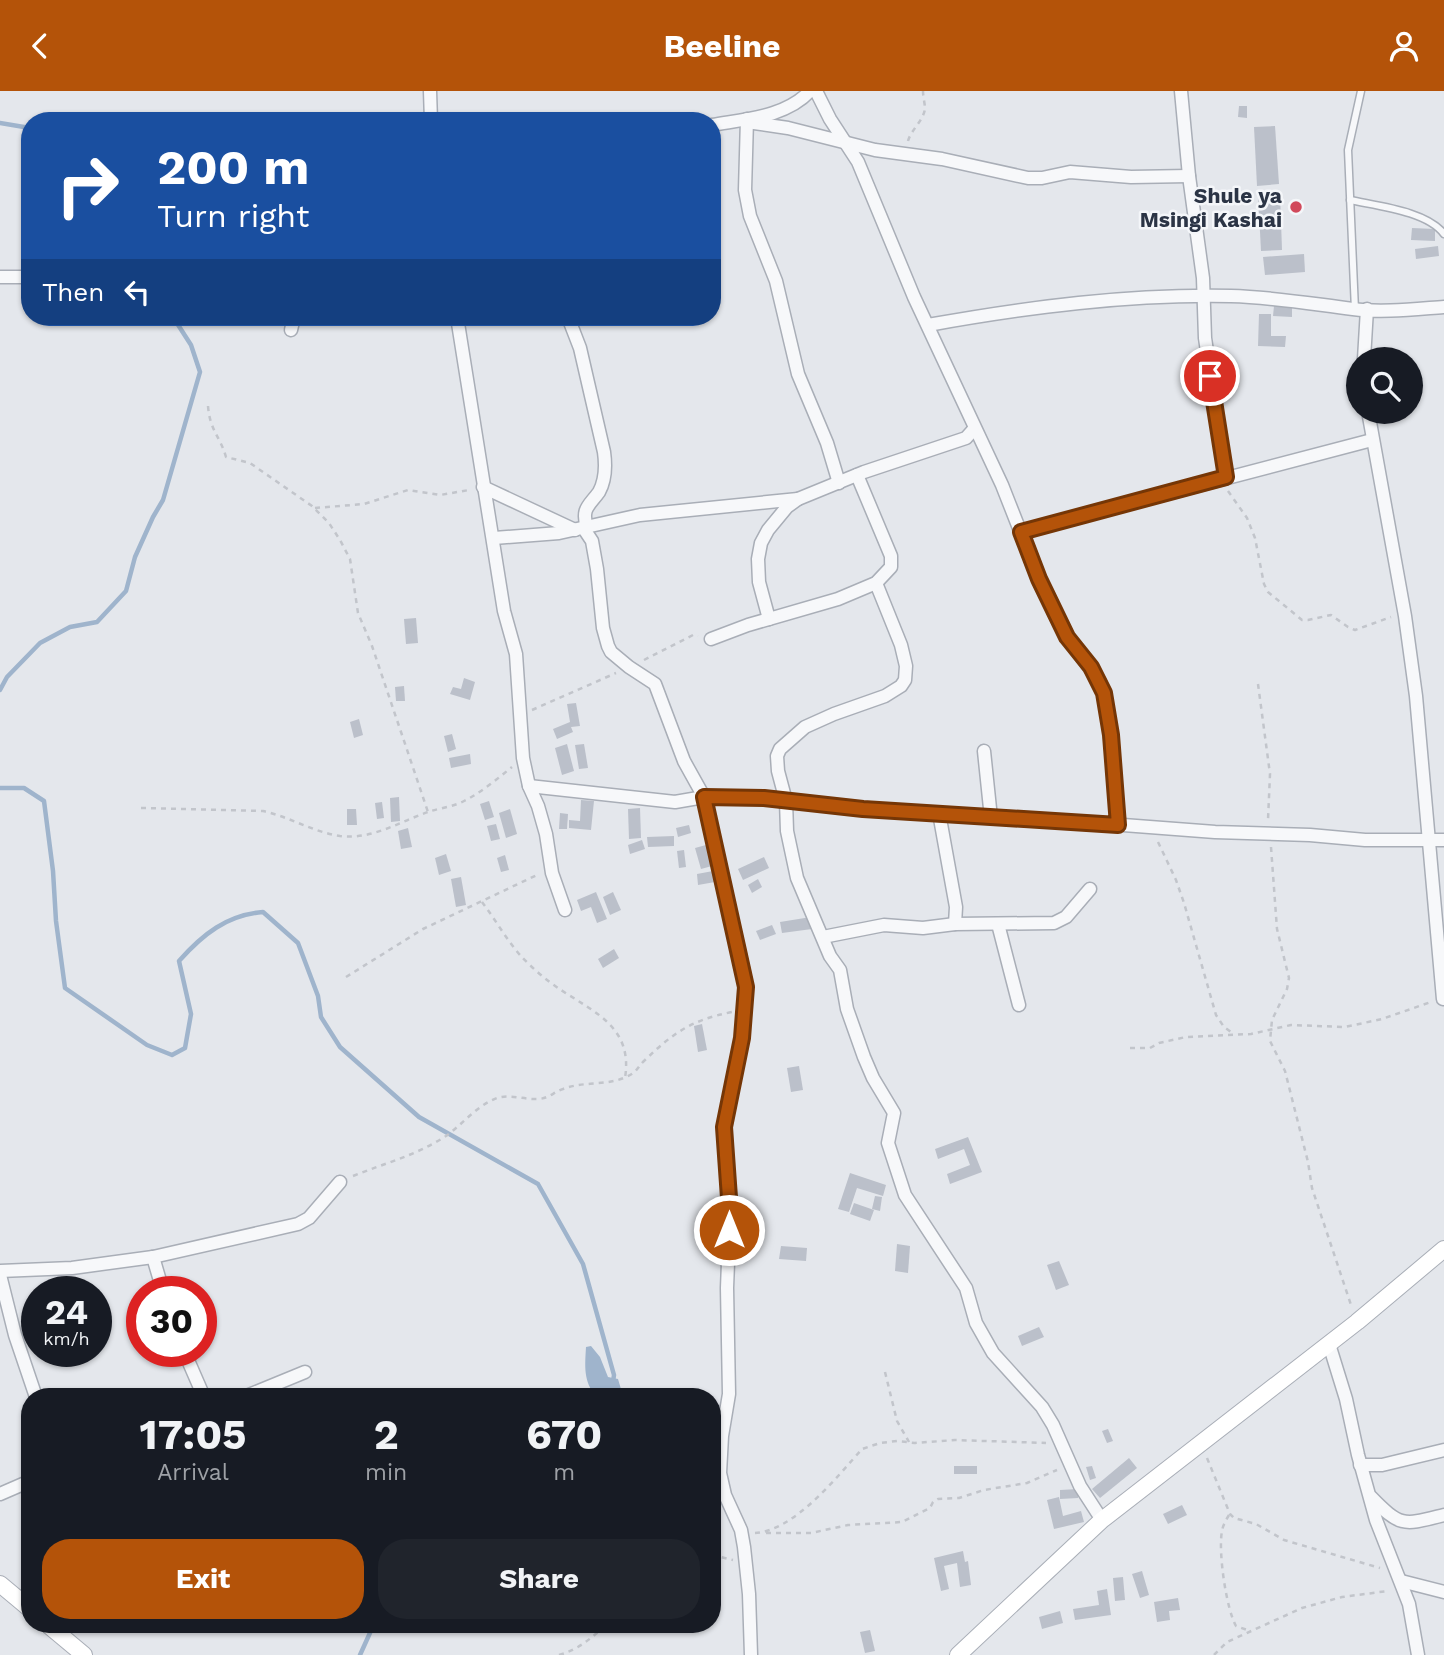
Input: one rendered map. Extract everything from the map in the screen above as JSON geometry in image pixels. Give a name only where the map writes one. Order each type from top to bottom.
[{"type":"street","points":[[430,91],[431,112]]},
{"type":"street","points":[[721,124],[747,121],[788,107],[810,91]]},
{"type":"street","points":[[816,91],[867,183],[914,297],[1021,532],[1039,579],[1067,637],[1091,667],[1104,693],[1111,735],[1118,825]]},
{"type":"street","points":[[1181,91],[1204,297],[1205,338],[1224,477]]},
{"type":"street","points":[[747,121],[1028,178],[1070,172],[1131,177],[1189,176]]},
{"type":"street","points":[[747,121],[745,179],[750,216],[776,281],[798,375],[828,443],[839,483]]},
{"type":"street","points":[[0,277],[21,277]]},
{"type":"street","points":[[928,325],[1089,301],[1204,297],[1281,298],[1361,309],[1444,307]]},
{"type":"street","points":[[1361,309],[1363,347]]},
{"type":"street","points":[[291,330],[292,326]]},
{"type":"street","points":[[459,326],[504,611],[516,654],[523,758],[565,910]]},
{"type":"street","points":[[573,326],[606,469],[598,492],[587,505],[582,529]]},
{"type":"street","points":[[1370,424],[1405,616],[1423,761],[1443,999]]},
{"type":"street","points":[[494,538],[582,529],[640,515],[798,499],[857,475],[965,438],[974,429]]},
{"type":"street","points":[[1021,532],[1373,440]]},
{"type":"street","points":[[711,639],[838,599],[876,583],[891,567],[892,561],[857,475]]},
{"type":"street","points":[[483,487],[582,529],[592,541],[603,628],[608,646],[611,652],[629,667],[655,684],[684,761],[704,797],[744,973],[745,1010],[724,1127],[730,1212],[727,1288],[729,1394],[721,1448]]},
{"type":"street","points":[[769,619],[759,582],[758,559],[761,543],[781,513],[798,499]]},
{"type":"street","points":[[876,583],[901,645],[906,666],[905,680],[901,686],[885,696],[805,727],[780,749],[778,771],[786,801],[791,855],[797,878],[830,956],[840,970],[847,1009],[864,1056],[873,1078],[894,1113],[888,1143],[905,1195],[966,1288],[983,1337],[1001,1364],[1042,1407],[1053,1425],[1070,1466],[1102,1520]]},
{"type":"street","points":[[984,751],[991,818]]},
{"type":"street","points":[[529,786],[656,801],[675,802],[704,797],[764,798],[863,809],[991,818],[1365,840],[1444,840]]},
{"type":"street","points":[[939,813],[956,907],[955,924]]},
{"type":"street","points":[[823,937],[884,925],[923,928],[955,924],[1060,921],[1090,889]]},
{"type":"street","points":[[998,924],[1019,1005]]},
{"type":"street","points":[[33,1388],[15,1335],[0,1273],[72,1268],[153,1257],[298,1224],[309,1217],[340,1182]]},
{"type":"street","points":[[958,1655],[1102,1520],[1357,1322],[1444,1249]]},
{"type":"street","points":[[153,1257],[159,1276]]},
{"type":"street","points":[[1329,1344],[1346,1399],[1368,1494],[1401,1582],[1418,1655]]},
{"type":"street","points":[[191,1367],[200,1388]]},
{"type":"street","points":[[266,1388],[305,1372]]},
{"type":"street","points":[[1360,1465],[1382,1465],[1444,1450]]},
{"type":"street","points":[[721,1480],[741,1534],[749,1594],[751,1655]]},
{"type":"street","points":[[0,1494],[21,1485]]},
{"type":"street","points":[[1368,1494],[1398,1522],[1406,1524],[1444,1515]]},
{"type":"street","points":[[1401,1582],[1444,1592]]},
{"type":"street","points":[[0,1584],[21,1602]]},
{"type":"street","points":[[54,1633],[66,1649],[84,1655]]},
{"type":"lane","points":[[1361,91],[1348,151],[1361,309]]},
{"type":"lane","points":[[1350,200],[1409,214],[1439,227],[1444,234]]},
{"type":"path","points":[[907,155],[910,132],[925,108],[923,91]]},
{"type":"path","points":[[208,406],[210,425],[223,446],[226,457],[250,463],[314,508],[329,523],[350,559],[358,613],[372,646],[428,812]]},
{"type":"path","points":[[1224,477],[1228,491],[1247,518],[1255,538],[1268,592],[1297,617],[1308,621],[1331,615],[1355,629],[1383,618],[1405,616]]},
{"type":"path","points":[[314,508],[364,505],[408,490],[440,495],[483,487]]},
{"type":"path","points":[[1258,684],[1270,774],[1269,833],[1277,929],[1289,978],[1269,1031],[1270,1041],[1285,1071],[1308,1161],[1312,1188],[1357,1322]]},
{"type":"path","points":[[141,808],[263,811],[317,832],[343,837],[366,836],[461,802],[480,792],[523,758]]},
{"type":"path","points":[[1150,827],[1180,891],[1216,1015],[1224,1027],[1234,1034]]},
{"type":"path","points":[[346,977],[423,929],[551,867]]},
{"type":"path","points":[[482,902],[519,954],[558,988],[603,1016],[615,1031],[628,1058],[625,1077]]},
{"type":"path","points":[[1130,1048],[1150,1048],[1159,1043],[1186,1037],[1269,1031],[1291,1025],[1345,1027],[1382,1019],[1443,999]]},
{"type":"path","points":[[340,1182],[355,1174],[405,1159],[448,1135],[462,1121],[499,1097],[543,1099],[562,1089],[625,1077],[638,1070],[645,1060],[695,1021],[745,1010]]},
{"type":"path","points":[[885,1372],[897,1421],[909,1442]]},
{"type":"path","points":[[763,1533],[794,1519],[862,1449],[880,1443],[1016,1441],[1043,1442],[1062,1448]]},
{"type":"path","points":[[1201,1442],[1234,1518],[1256,1524],[1284,1539],[1354,1559],[1401,1582]]},
{"type":"path","points":[[741,1534],[811,1533],[848,1525],[901,1522],[930,1508],[938,1499],[959,1498],[985,1490],[1027,1483],[1070,1466]]},
{"type":"path","points":[[1230,1514],[1222,1530],[1221,1545],[1227,1596],[1231,1617],[1236,1626],[1250,1631]]},
{"type":"path","points":[[721,1558],[745,1565]]},
{"type":"path","points":[[1214,1655],[1227,1642],[1320,1602],[1401,1582]]},
{"type":"path","points":[[559,1655],[574,1651],[598,1633]]},
{"type":"water","points":[[591,1346],[600,1357],[608,1377],[618,1379],[621,1388],[591,1388],[585,1367],[586,1347]]},
{"type":"building","points":[[1239,106],[1247,106],[1247,118],[1238,117]]},
{"type":"building","points":[[1275,126],[1279,184],[1257,186],[1254,127]]},
{"type":"building","points":[[1280,193],[1282,250],[1261,251],[1258,194]]},
{"type":"building","points":[[1412,228],[1435,229],[1435,241],[1411,240]]},
{"type":"building","points":[[1438,246],[1439,256],[1416,259],[1415,249]]},
{"type":"building","points":[[1304,254],[1305,272],[1265,275],[1263,257]]},
{"type":"building","points":[[1274,306],[1292,306],[1292,317],[1273,316]]},
{"type":"building","points":[[1259,314],[1271,314],[1271,336],[1286,336],[1285,347],[1258,346]]},
{"type":"building","points":[[416,618],[418,643],[406,644],[404,619]]},
{"type":"building","points":[[464,678],[475,682],[470,700],[450,694],[453,687],[461,689]]},
{"type":"building","points":[[404,686],[405,701],[396,701],[395,687]]},
{"type":"building","points":[[576,703],[580,726],[571,727],[573,732],[557,739],[553,729],[570,722],[567,704]]},
{"type":"building","points":[[359,719],[363,735],[354,738],[350,722]]},
{"type":"building","points":[[452,734],[456,749],[448,752],[444,736]]},
{"type":"building","points":[[567,744],[574,771],[562,775],[555,748]]},
{"type":"building","points":[[584,744],[588,768],[579,769],[575,745]]},
{"type":"building","points":[[470,754],[471,764],[451,768],[449,758]]},
{"type":"building","points":[[399,797],[400,821],[391,822],[390,798]]},
{"type":"building","points":[[581,800],[594,801],[591,830],[569,828],[569,820],[580,821]]},
{"type":"building","points":[[489,801],[494,817],[485,820],[480,804]]},
{"type":"building","points":[[382,802],[384,818],[377,819],[375,803]]},
{"type":"building","points":[[640,808],[641,838],[629,839],[628,809]]},
{"type":"building","points":[[347,809],[356,809],[357,825],[347,825]]},
{"type":"building","points":[[510,809],[517,834],[506,838],[499,813]]},
{"type":"building","points":[[560,813],[568,814],[567,829],[559,829]]},
{"type":"building","points":[[496,824],[500,839],[491,841],[487,826]]},
{"type":"building","points":[[689,825],[691,833],[678,837],[676,828]]},
{"type":"building","points":[[408,828],[412,847],[401,849],[398,831]]},
{"type":"building","points":[[674,836],[674,846],[648,847],[647,837]]},
{"type":"building","points":[[642,840],[645,849],[630,854],[628,845]]},
{"type":"building","points":[[706,845],[712,866],[701,869],[695,848]]},
{"type":"building","points":[[684,850],[686,867],[679,868],[677,851]]},
{"type":"building","points":[[446,854],[451,871],[439,875],[435,858]]},
{"type":"building","points":[[505,855],[509,870],[501,872],[497,858]]},
{"type":"building","points":[[764,857],[769,868],[743,880],[738,869]]},
{"type":"building","points":[[713,871],[715,882],[698,885],[697,874]]},
{"type":"building","points":[[461,877],[466,905],[456,907],[451,879]]},
{"type":"building","points":[[758,879],[762,887],[752,893],[748,885]]},
{"type":"building","points":[[596,892],[607,919],[597,923],[591,907],[581,911],[577,900]]},
{"type":"building","points":[[613,892],[621,910],[610,915],[603,897]]},
{"type":"building","points":[[811,917],[812,929],[782,933],[780,922]]},
{"type":"building","points":[[772,925],[776,934],[760,940],[756,931]]},
{"type":"building","points":[[614,949],[619,958],[603,968],[598,959]]},
{"type":"building","points":[[702,1024],[707,1050],[698,1052],[694,1026]]},
{"type":"building","points":[[799,1066],[803,1090],[791,1092],[787,1068]]},
{"type":"building","points":[[968,1137],[982,1172],[950,1184],[947,1174],[970,1165],[964,1149],[938,1159],[935,1149]]},
{"type":"building","points":[[850,1173],[886,1185],[883,1196],[857,1188],[849,1212],[838,1209]]},
{"type":"building","points":[[875,1196],[882,1197],[880,1211],[872,1209]]},
{"type":"building","points":[[854,1203],[874,1210],[870,1221],[850,1214]]},
{"type":"building","points":[[897,1244],[910,1246],[908,1273],[895,1271]]},
{"type":"building","points":[[781,1246],[807,1248],[806,1261],[779,1259]]},
{"type":"building","points":[[1059,1261],[1069,1285],[1056,1290],[1047,1265]]},
{"type":"building","points":[[1039,1327],[1044,1337],[1022,1346],[1018,1336]]},
{"type":"building","points":[[1108,1429],[1113,1441],[1107,1443],[1102,1431]]},
{"type":"building","points":[[1129,1458],[1137,1468],[1100,1498],[1092,1489]]},
{"type":"building","points":[[954,1466],[977,1466],[977,1474],[954,1474]]},
{"type":"building","points":[[1092,1466],[1096,1478],[1090,1480],[1086,1467]]},
{"type":"building","points":[[1078,1489],[1078,1498],[1060,1499],[1060,1490]]},
{"type":"building","points":[[1059,1497],[1063,1516],[1081,1511],[1084,1522],[1054,1529],[1047,1500]]},
{"type":"building","points":[[1182,1505],[1187,1515],[1168,1524],[1163,1514]]},
{"type":"building","points":[[963,1551],[965,1562],[968,1561],[971,1585],[960,1587],[957,1563],[944,1566],[949,1589],[941,1591],[934,1558]]},
{"type":"building","points":[[1142,1571],[1149,1595],[1140,1598],[1132,1574]]},
{"type":"building","points":[[1123,1577],[1125,1600],[1115,1601],[1113,1578]]},
{"type":"building","points":[[1107,1589],[1111,1615],[1075,1620],[1073,1609],[1099,1605],[1097,1591]]},
{"type":"building","points":[[1178,1598],[1180,1610],[1169,1611],[1170,1620],[1157,1622],[1154,1602]]},
{"type":"building","points":[[1060,1611],[1063,1623],[1042,1629],[1039,1617]]},
{"type":"building","points":[[870,1630],[875,1651],[865,1653],[860,1632]]},
{"type":"waterway","points":[[0,123],[21,126]]},
{"type":"waterway","points":[[0,690],[7,677],[40,643],[70,627],[97,622],[126,591],[135,557],[163,500],[200,372],[191,345],[179,326]]},
{"type":"waterway","points":[[0,788],[24,788],[44,801],[65,988],[147,1045],[172,1055],[185,1048],[191,1014],[179,961],[216,927],[238,917],[263,912],[298,943],[318,996],[321,1017],[340,1047],[419,1117],[538,1184],[583,1264],[614,1375],[613,1382]]},
{"type":"waterway","points":[[360,1655],[370,1633]]},
{"type":"place","name":"Shule ya Msingi Kashai","points":[[1296,207]]},
{"type":"route","points":[[729,1230],[724,1127],[742,1038],[746,987],[704,797],[764,798],[863,809],[1118,825],[1111,735],[1104,693],[1091,667],[1067,637],[1039,579],[1021,532],[1226,477],[1210,376]]}]
